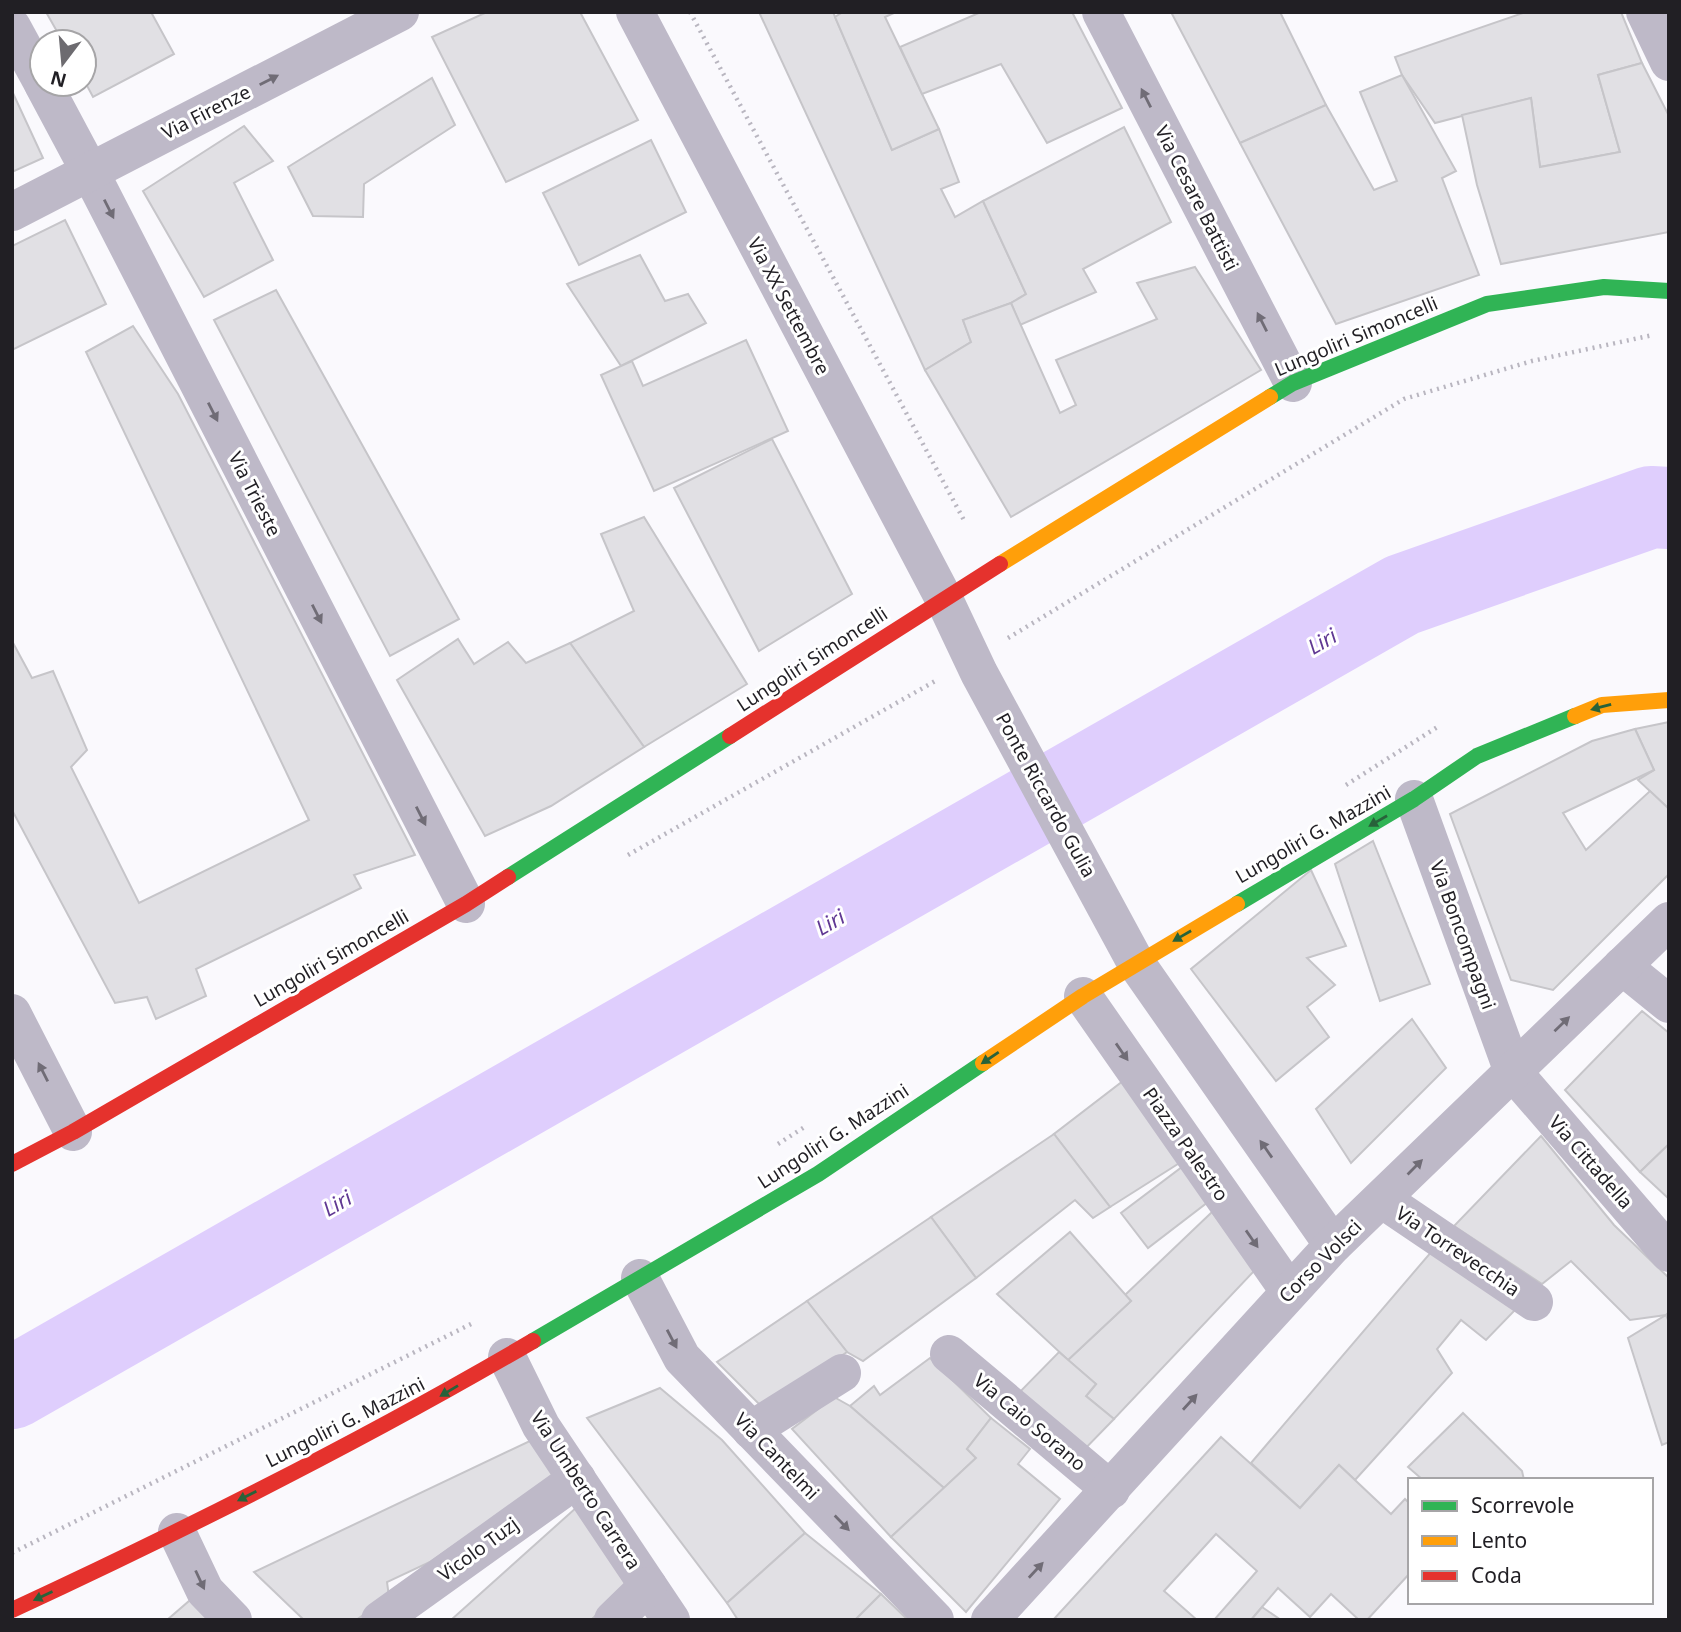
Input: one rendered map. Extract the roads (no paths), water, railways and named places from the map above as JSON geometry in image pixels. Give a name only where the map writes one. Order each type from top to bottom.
[{"type":"street","name":"Via Firenze","points":[[12,212],[400,12]]},
{"type":"street","name":"Via XX Settembre","points":[[635,12],[944,599],[976,666]]},
{"type":"street","name":"Via Cesare Battisti","points":[[1101,12],[1293,383]]},
{"type":"street","points":[[1645,12],[1669,62]]},
{"type":"street","name":"Via Trieste","points":[[12,27],[28,57]]},
{"type":"street","name":"Via Trieste","points":[[50,98],[466,904]]},
{"type":"street","name":"Lungoliri Simoncelli","points":[[12,1164],[73,1132],[466,904],[944,599],[1293,383],[1487,304],[1604,287],[1669,290]]},
{"type":"street","name":"Ponte Riccardo Gulia","points":[[976,666],[1136,963]]},
{"type":"street","name":"Lungoliri G. Mazzini","points":[[12,1610],[177,1532],[433,1400],[507,1357],[818,1174],[1083,996],[1414,799],[1477,756],[1602,705],[1669,700]]},
{"type":"street","name":"Via Boncompagni","points":[[1414,799],[1513,1072]]},
{"type":"street","name":"Corso Volsci","points":[[990,1620],[1333,1245],[1669,921]]},
{"type":"street","points":[[1136,963],[1333,1245]]},
{"type":"street","points":[[1622,966],[1669,1004]]},
{"type":"street","name":"Piazza Palestro","points":[[1083,996],[1289,1291]]},
{"type":"street","points":[[12,1013],[73,1132]]},
{"type":"street","name":"Via Cittadella","points":[[1513,1072],[1669,1253]]},
{"type":"street","name":"Via Torrevecchia","points":[[1382,1200],[1534,1302]]},
{"type":"street","name":"Via Cantelmi","points":[[640,1278],[682,1358],[935,1620]]},
{"type":"street","name":"Via Caio Sorano","points":[[949,1354],[1111,1490]]},
{"type":"street","name":"Via Umberto Carrera","points":[[507,1357],[541,1426],[671,1620]]},
{"type":"street","points":[[751,1430],[842,1373]]},
{"type":"street","name":"Vicolo Tuzj","points":[[380,1620],[577,1479]]},
{"type":"street","points":[[177,1532],[205,1591],[233,1620]]},
{"type":"street","points":[[612,1620],[648,1586]]},
{"type":"waterway","name":"Liri","points":[[12,1388],[1402,595],[1651,507],[1669,508]]}]
